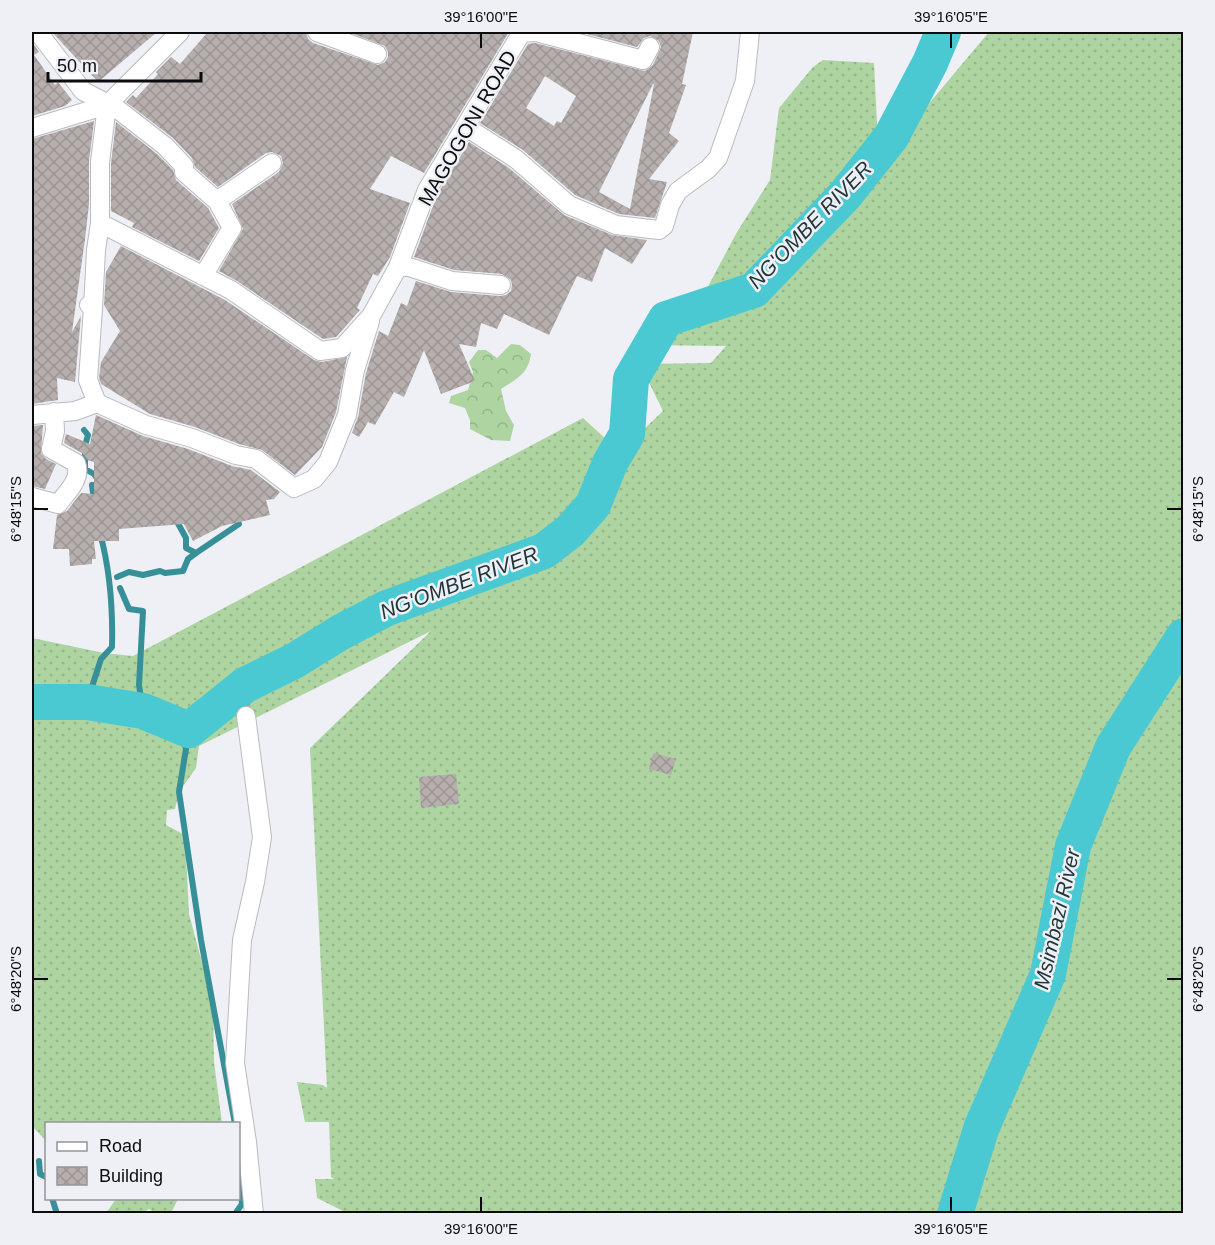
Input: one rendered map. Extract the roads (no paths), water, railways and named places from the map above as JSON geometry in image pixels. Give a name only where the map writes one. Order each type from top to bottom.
[{"type":"street","points":[[38,32],[82,92],[116,108],[165,146],[184,166],[184,172],[217,201],[232,228],[203,276]]},
{"type":"street","points":[[32,128],[107,105],[180,32]]},
{"type":"street","points":[[317,32],[377,54]]},
{"type":"street","points":[[521,32],[536,32],[643,60],[650,47]]},
{"type":"street","name":"MAGOGONI ROAD","points":[[100,223],[231,290],[320,351],[342,348],[371,316],[398,267],[427,190],[521,32]]},
{"type":"street","points":[[466,127],[516,159],[568,205],[616,225],[659,230],[664,226],[670,205],[678,191],[708,169],[718,158],[745,81],[750,32]]},
{"type":"street","points":[[107,105],[100,162],[100,223],[91,307],[88,380],[98,403],[146,425],[192,438],[236,455],[256,459],[294,488],[314,479],[328,462],[346,416],[355,370],[371,316]]},
{"type":"street","points":[[217,201],[272,163]]},
{"type":"street","points":[[398,267],[409,267],[452,281],[501,285]]},
{"type":"street","points":[[32,415],[75,411],[98,403]]},
{"type":"street","points":[[32,497],[57,504],[73,485],[78,468],[76,463],[51,449],[55,431],[54,412]]},
{"type":"street","points":[[246,716],[262,837],[242,940],[235,1063],[247,1142],[254,1214]]},
{"type":"waterway","name":"NG'OMBE RIVER","points":[[32,702],[87,702],[143,711],[189,730],[245,685],[294,661],[341,632],[387,608],[544,551],[570,531],[593,505],[610,463],[627,434],[631,379],[666,319],[754,290],[845,195],[891,137],[930,63],[943,32]]},
{"type":"waterway","points":[[84,430],[88,435],[85,446],[85,469],[94,474],[101,484],[92,485],[94,500]]},
{"type":"waterway","points":[[196,553],[239,524],[236,516]]},
{"type":"waterway","points":[[117,577],[129,572],[143,575],[160,571],[165,573],[183,571],[188,559],[196,553],[186,548],[186,538],[175,518]]},
{"type":"waterway","points":[[87,702],[101,659],[112,647],[110,590],[100,533]]},
{"type":"waterway","points":[[120,588],[129,609],[143,611],[139,685],[143,711]]},
{"type":"waterway","name":"Msimbazi River","points":[[955,1214],[981,1129],[1048,974],[1073,846],[1113,747],[1184,636]]},
{"type":"waterway","points":[[189,730],[179,792],[201,940],[235,1122]]},
{"type":"waterway","points":[[39,1161],[40,1174],[45,1176]]},
{"type":"waterway","points":[[235,1214],[242,1204],[240,1182]]},
{"type":"waterway","points":[[53,1200],[57,1214]]}]
